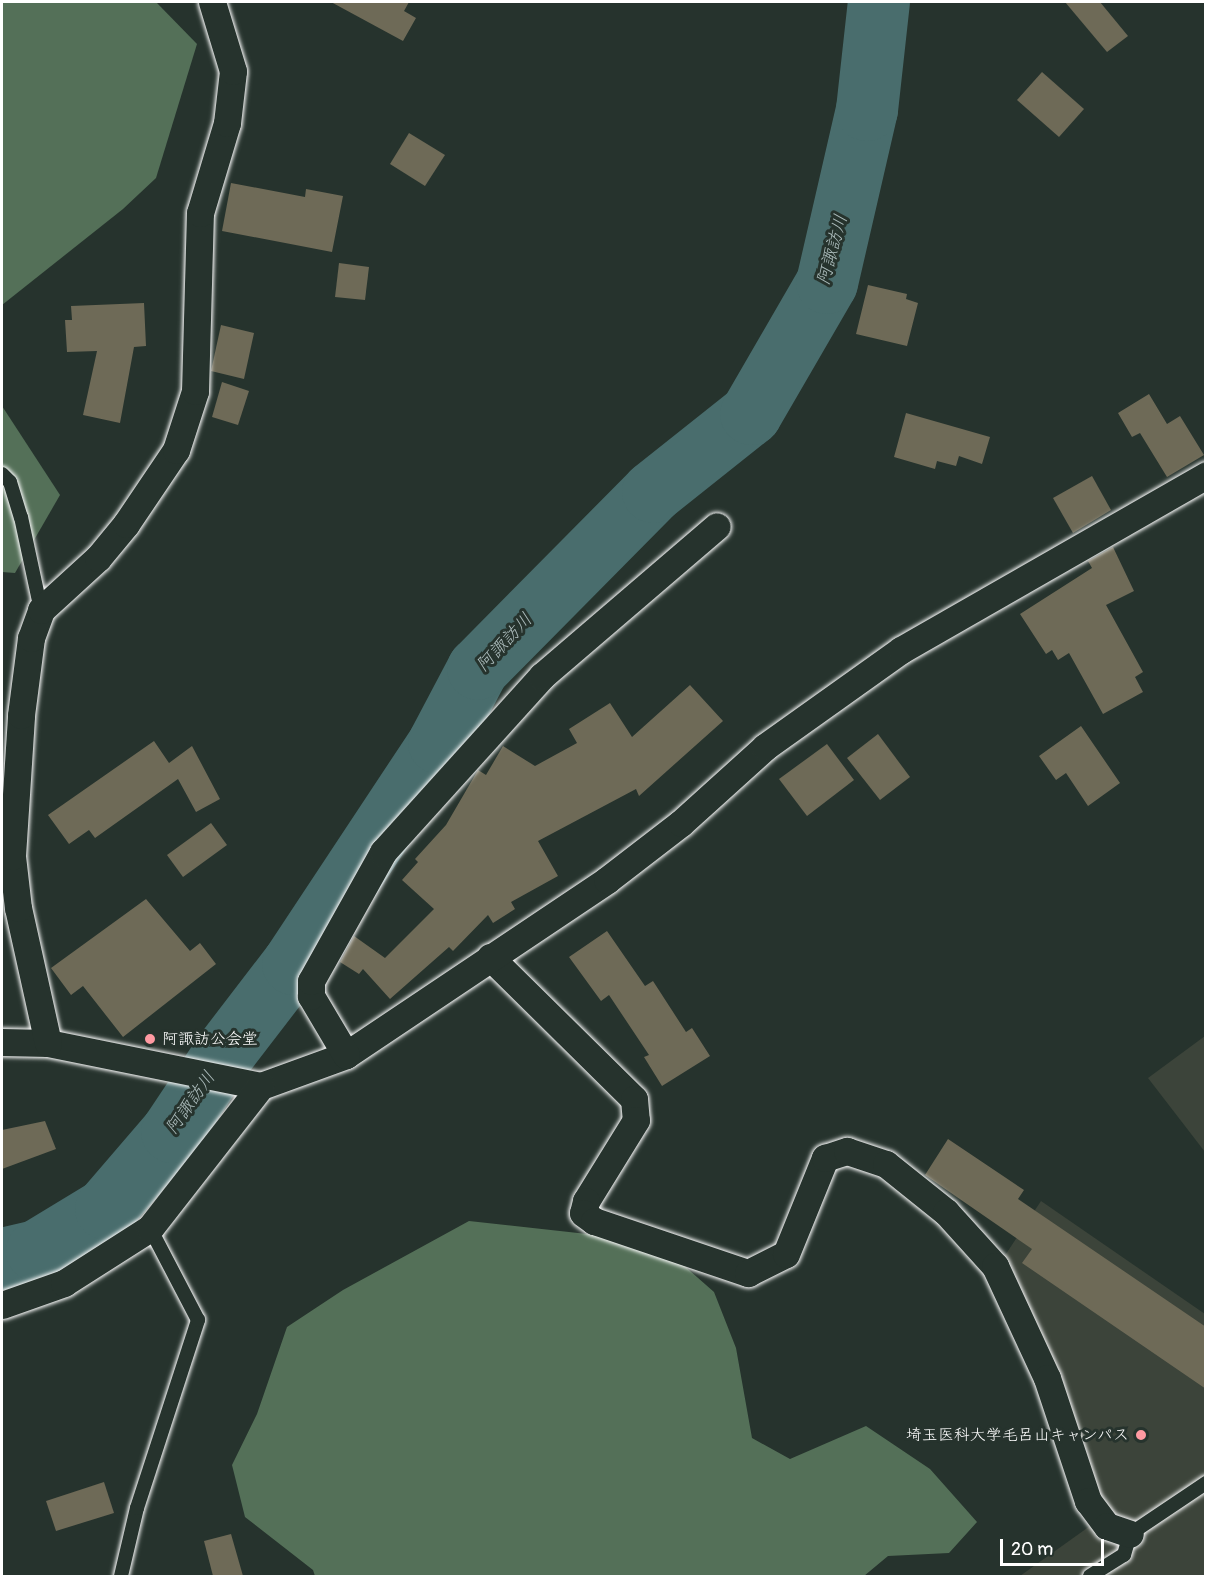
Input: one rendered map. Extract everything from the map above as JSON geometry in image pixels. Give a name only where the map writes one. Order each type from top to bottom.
[{"type":"street","points":[[48,1043],[18,908],[12,856],[21,715],[31,638],[41,610],[98,558],[126,524],[176,450],[195,391],[200,213],[227,123],[233,70],[212,2]]},
{"type":"street","points":[[2,1042],[48,1043],[227,1081],[261,1086],[346,1055],[606,880],[681,823],[765,747],[901,650],[1206,476]]},
{"type":"street","points":[[346,1055],[311,996],[311,981],[383,852],[542,676],[717,526]]},
{"type":"street","points":[[490,957],[634,1100],[636,1120],[586,1201],[583,1213],[594,1221],[748,1274],[786,1254],[825,1158],[847,1151],[886,1164],[946,1212],[995,1266],[1047,1378],[1088,1502],[1107,1526],[1130,1534]]},
{"type":"street","points":[[2,1305],[64,1283],[150,1228],[261,1086]]},
{"type":"lane","points":[[2,474],[10,482],[21,517],[41,610]]},
{"type":"lane","points":[[121,1576],[136,1508],[198,1320],[150,1228]]},
{"type":"lane","points":[[1090,1576],[1124,1555],[1130,1534],[1206,1483]]},
{"type":"shaded area","points":[[1205,1036],[1205,1152],[1148,1078]]},
{"type":"shaded area","name":"埼玉医科大学毛呂山キャンパス","points":[[1041,1201],[1205,1314],[1205,1576],[1020,1576],[1104,1516],[1051,1353],[1002,1260]]},
{"type":"green space","points":[[2,2],[156,2],[197,44],[156,178],[123,209],[2,305]]},
{"type":"green space","points":[[2,406],[60,495],[15,573],[2,572]]},
{"type":"green space","points":[[469,1221],[605,1236],[681,1263],[714,1292],[736,1348],[752,1438],[790,1459],[866,1426],[930,1469],[977,1522],[949,1553],[888,1556],[864,1576],[315,1576],[313,1570],[245,1517],[232,1465],[257,1414],[287,1327],[343,1290]]},
{"type":"building","points":[[331,2],[409,2],[404,11],[416,18],[403,41]]},
{"type":"building","points":[[1065,2],[1100,2],[1128,36],[1107,52]]},
{"type":"building","points":[[1042,72],[1084,109],[1059,137],[1017,100]]},
{"type":"building","points":[[409,133],[445,155],[425,186],[390,164]]},
{"type":"building","points":[[231,183],[305,197],[306,189],[343,196],[332,252],[222,231]]},
{"type":"building","points":[[339,263],[369,267],[365,300],[335,297]]},
{"type":"building","points":[[868,285],[907,294],[906,299],[918,303],[907,346],[856,334]]},
{"type":"building","points":[[144,303],[146,346],[134,347],[120,423],[83,415],[97,351],[67,352],[65,320],[72,320],[71,306]]},
{"type":"building","points":[[221,325],[254,333],[244,379],[211,371]]},
{"type":"building","points":[[222,382],[249,391],[238,425],[212,417]]},
{"type":"building","points":[[1149,394],[1167,424],[1180,416],[1204,455],[1167,477],[1140,433],[1132,437],[1118,413]]},
{"type":"building","points":[[906,413],[990,437],[982,464],[959,456],[956,466],[937,461],[935,469],[894,457]]},
{"type":"building","points":[[1092,476],[1111,510],[1073,533],[1053,498]]},
{"type":"building","points":[[1113,547],[1134,591],[1106,605],[1143,672],[1135,677],[1143,692],[1103,714],[1069,653],[1058,660],[1052,650],[1046,654],[1020,614],[1092,568],[1088,561]]},
{"type":"building","points":[[690,685],[723,721],[639,796],[636,789],[538,841],[558,876],[511,902],[515,909],[493,923],[488,915],[453,951],[449,947],[390,999],[363,969],[359,974],[340,962],[354,936],[385,958],[434,909],[402,880],[418,862],[415,859],[446,825],[478,770],[486,775],[503,746],[535,766],[577,743],[569,729],[610,703],[632,737]]},
{"type":"building","points":[[1081,726],[1120,783],[1088,806],[1066,773],[1056,780],[1039,756]]},
{"type":"building","points":[[878,734],[910,777],[880,800],[847,758]]},
{"type":"building","points":[[154,741],[169,763],[192,746],[220,799],[196,812],[178,779],[95,838],[89,830],[69,844],[48,815]]},
{"type":"building","points":[[827,744],[854,780],[807,816],[779,779]]},
{"type":"building","points":[[211,823],[227,845],[183,877],[167,855]]},
{"type":"building","points":[[146,899],[190,951],[200,943],[216,964],[123,1037],[83,986],[71,995],[51,968]]},
{"type":"building","points":[[607,931],[645,986],[653,981],[686,1032],[692,1028],[710,1056],[662,1086],[644,1057],[649,1055],[609,995],[601,1001],[569,957]]},
{"type":"building","points":[[45,1121],[56,1149],[2,1169],[2,1130]]},
{"type":"building","points":[[948,1139],[1024,1190],[1018,1199],[1206,1327],[1206,1389],[1022,1263],[1032,1249],[925,1175]]},
{"type":"building","points":[[104,1482],[114,1513],[56,1531],[46,1501]]},
{"type":"building","points":[[231,1534],[243,1576],[213,1576],[204,1541]]},
{"type":"waterway","name":"阿諏訪川","points":[[2,1259],[37,1251],[106,1209],[172,1132],[224,1054],[293,964],[439,743],[478,669],[653,492],[751,414],[827,283],[867,110],[879,2]]},
{"type":"place","name":"阿諏訪公会堂","points":[[150,1039]]},
{"type":"place","name":"埼玉医科大学毛呂山キャンパス","points":[[1141,1435]]}]
